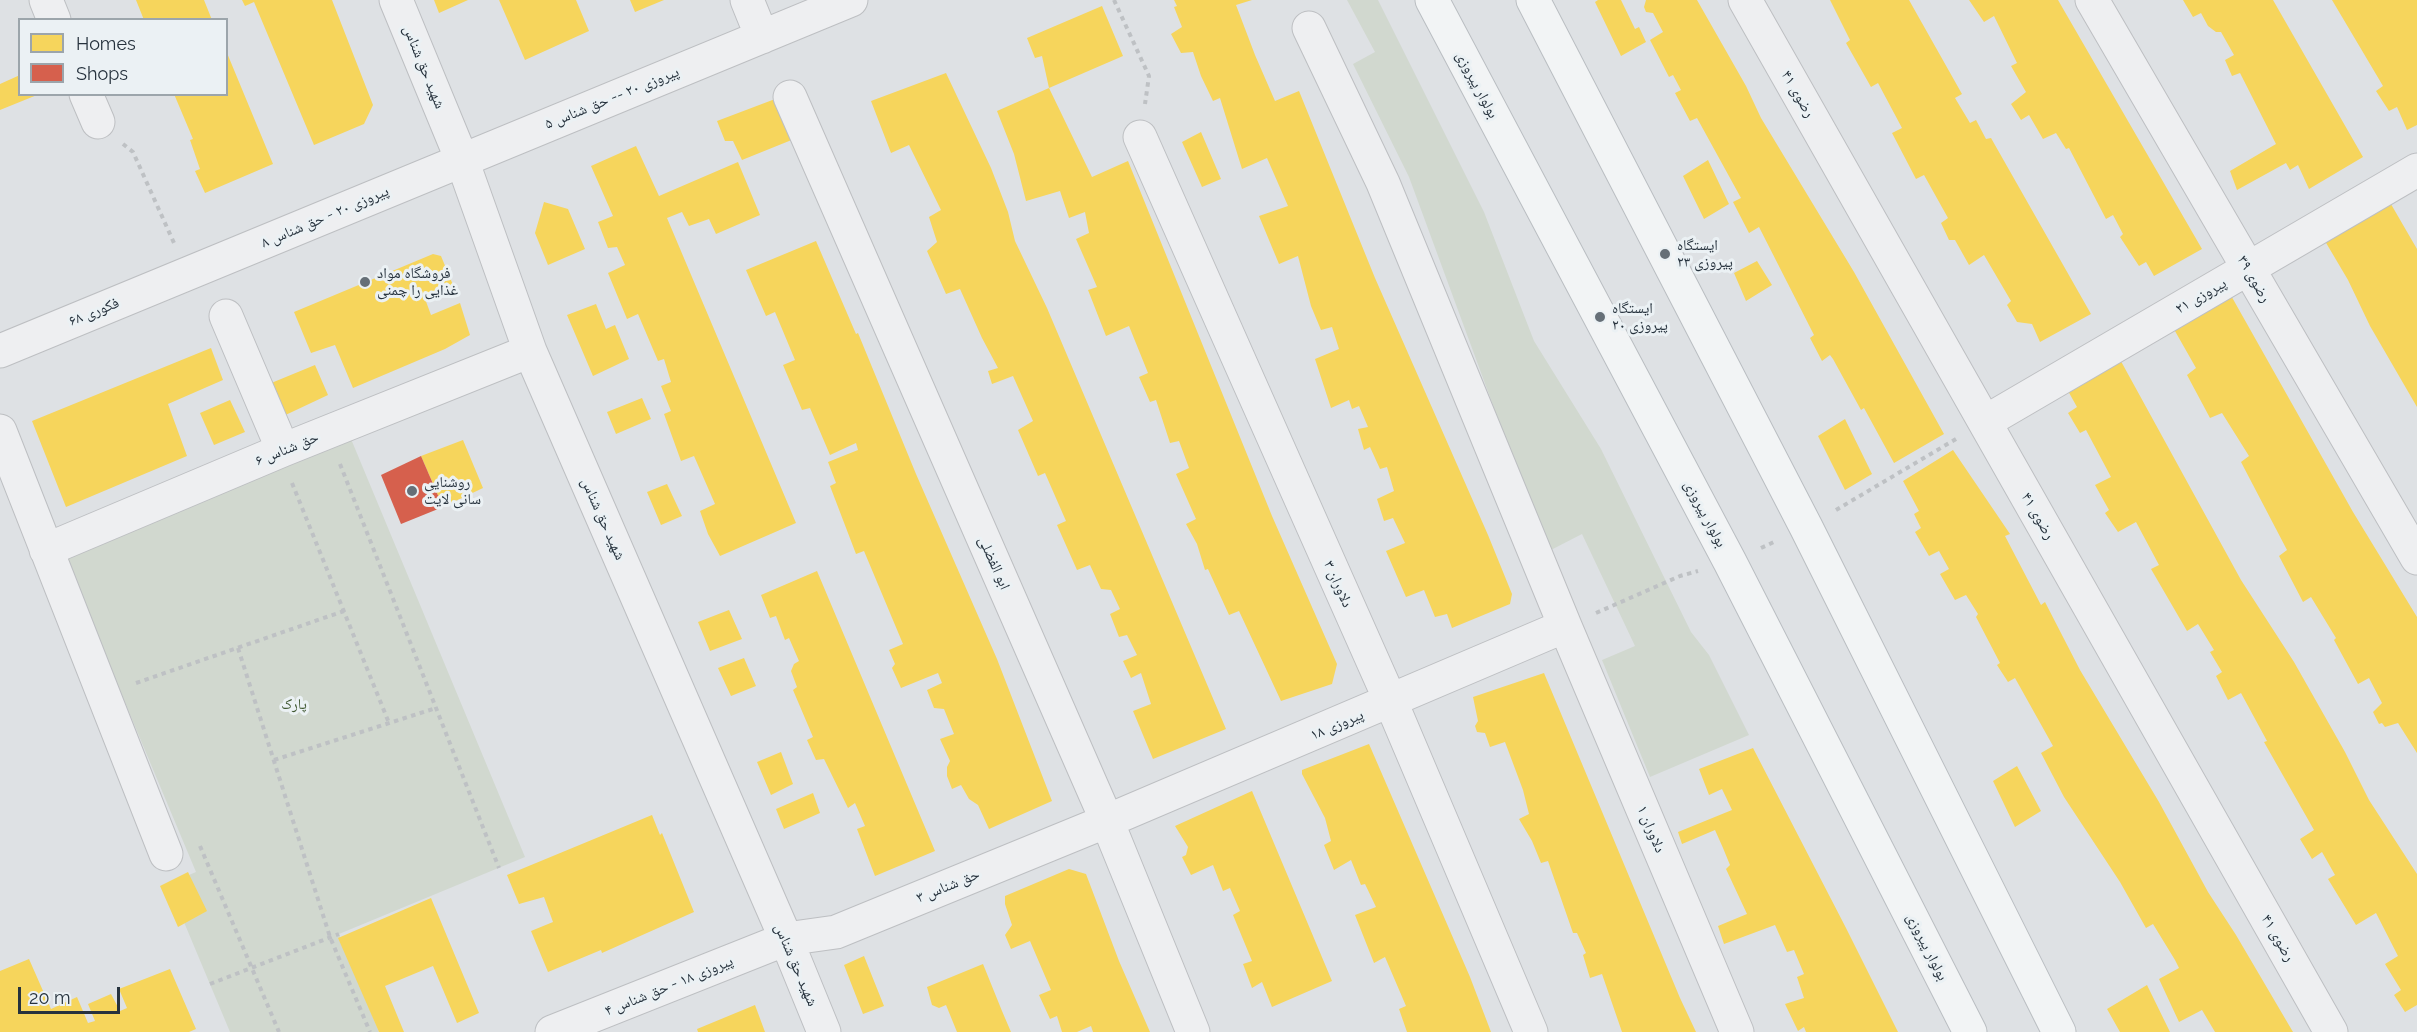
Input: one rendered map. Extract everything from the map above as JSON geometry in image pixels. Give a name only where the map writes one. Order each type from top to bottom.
[{"type":"main road","name":"بولوار پیروزی","points":[[1432,0],[1730,562],[1970,1032]]},
{"type":"main road","points":[[1533,0],[1806,527],[2059,1032]]},
{"type":"street","points":[[46,0],[53,18]]},
{"type":"street","name":"شهید حق شناس","points":[[396,0],[462,160],[530,351],[786,939],[824,1032]]},
{"type":"street","points":[[747,0],[762,37]]},
{"type":"street","name":"پیروزی ۲۰ -- حق شناس ۵","points":[[462,160],[851,0]]},
{"type":"street","name":"رضوی ۴۱","points":[[1745,0],[2331,1032]]},
{"type":"street","name":"رضوی ۳۹","points":[[2092,0],[2417,558]]},
{"type":"street","name":"دلاوران ۱","points":[[1309,28],[1383,183],[1737,1032]]},
{"type":"street","name":"ابو الفضلی","points":[[790,97],[1107,821],[1193,1032]]},
{"type":"street","name":"دلاوران ۳","points":[[1140,137],[1391,702],[1531,1032]]},
{"type":"street","name":"پیروزی ۲۰ - حق شناس ۸","points":[[187,274],[462,160]]},
{"type":"street","name":"پیروزی ۲۱","points":[[1984,422],[2417,170]]},
{"type":"street","name":"فکوری ۶۸","points":[[0,351],[187,274]]},
{"type":"street","points":[[226,316],[283,450]]},
{"type":"street","name":"حق شناس ۶","points":[[46,550],[283,450],[530,351]]},
{"type":"street","points":[[0,431],[166,854]]},
{"type":"street","name":"پیروزی ۱۸","points":[[1107,821],[1566,626]]},
{"type":"street","name":"حق شناس ۳","points":[[786,939],[836,932],[1107,821]]},
{"type":"street","name":"پیروزی ۱۸ - حق شناس ۴","points":[[552,1032],[786,939]]},
{"type":"path","points":[[1114,0],[1149,76],[1140,137]]},
{"type":"path","points":[[92,108],[133,152],[187,274]]},
{"type":"path","points":[[327,433],[499,868]]},
{"type":"path","points":[[283,450],[285,466],[389,723]]},
{"type":"path","points":[[132,685],[344,611]]},
{"type":"path","points":[[238,648],[330,937],[370,1032]]},
{"type":"path","points":[[274,760],[436,708]]},
{"type":"path","points":[[210,984],[339,934]]},
{"type":"green space","points":[[1347,0],[1378,0],[1484,212],[1534,341],[1601,449],[1691,632],[1709,655],[1749,735],[1650,777],[1602,660],[1635,646],[1582,534],[1547,552],[1409,177],[1353,64],[1375,52]]},
{"type":"green space","name":"پارک","points":[[351,439],[525,857],[339,934],[379,1032],[230,1032],[168,884],[196,872],[64,557]]},
{"type":"building: Homes","points":[[136,0],[204,0],[211,18],[143,18]]},
{"type":"building: Homes","points":[[242,0],[332,0],[373,105],[364,124],[314,145],[254,2],[245,6]]},
{"type":"building: Homes","points":[[434,0],[468,0],[439,13]]},
{"type":"building: Homes","points":[[499,0],[576,0],[589,31],[525,60]]},
{"type":"building: Homes","points":[[630,0],[664,0],[635,12]]},
{"type":"building: Homes","points":[[1174,0],[1252,0],[1236,5],[1255,55],[1275,101],[1299,91],[1375,278],[1488,535],[1512,594],[1510,604],[1452,628],[1447,614],[1435,617],[1424,590],[1406,597],[1386,551],[1405,543],[1393,518],[1384,521],[1377,499],[1394,491],[1387,467],[1380,469],[1370,447],[1364,450],[1358,429],[1368,427],[1359,406],[1352,409],[1349,400],[1331,408],[1315,359],[1339,349],[1332,327],[1321,330],[1311,306],[1298,256],[1279,264],[1259,216],[1288,206],[1267,158],[1242,169],[1220,98],[1213,101],[1193,52],[1181,53],[1171,34],[1182,27],[1174,7],[1177,6]]},
{"type":"building: Homes","points":[[1621,0],[1635,29],[1639,27],[1646,42],[1621,56],[1595,2]]},
{"type":"building: Homes","points":[[1646,0],[1697,0],[1746,86],[1761,118],[1854,272],[1944,434],[1894,463],[1864,408],[1861,410],[1833,359],[1830,355],[1822,361],[1810,338],[1814,335],[1759,227],[1749,233],[1733,202],[1741,198],[1697,118],[1690,121],[1675,93],[1681,90],[1673,75],[1669,77],[1650,40],[1663,32],[1653,13],[1646,12],[1644,7]]},
{"type":"building: Homes","points":[[1830,0],[1909,0],[1962,94],[1955,98],[1970,123],[1976,120],[1986,139],[1991,138],[2091,314],[2040,342],[2032,324],[2017,322],[2007,305],[2011,301],[1984,255],[1969,265],[1955,240],[1949,240],[1941,223],[1948,218],[1924,175],[1916,179],[1892,133],[1902,128],[1878,83],[1871,87],[1846,43],[1850,40]]},
{"type":"building: Homes","points":[[1969,0],[2058,0],[2202,249],[2154,276],[2146,262],[2139,266],[2120,237],[2123,234],[2113,215],[2106,219],[2069,148],[2066,149],[2056,133],[2043,139],[2029,115],[2021,120],[2011,104],[2026,92],[2011,66],[2017,63],[1994,16],[1984,22]]},
{"type":"building: Homes","points":[[2183,0],[2273,0],[2363,157],[2309,189],[2298,165],[2290,170],[2286,163],[2237,190],[2230,171],[2276,144],[2240,73],[2232,76],[2225,60],[2234,55],[2221,32],[2216,32],[2208,26],[2201,13],[2193,17]]},
{"type":"building: Homes","points":[[2332,0],[2417,0],[2417,125],[2407,130],[2397,107],[2389,111],[2376,91],[2383,86]]},
{"type":"building: Homes","points":[[1102,6],[1123,56],[1049,88],[1042,56],[1035,58],[1027,38]]},
{"type":"building: Homes","points":[[228,55],[273,164],[205,193],[195,171],[200,169],[190,140],[193,139],[175,96],[228,96]]},
{"type":"building: Homes","points":[[946,73],[991,168],[1008,212],[1015,241],[1047,308],[1226,729],[1153,759],[1133,711],[1151,704],[1141,673],[1131,678],[1123,661],[1137,655],[1127,635],[1119,637],[1110,614],[1120,609],[1111,590],[1101,589],[1090,565],[1077,570],[1057,525],[1066,521],[1045,473],[1038,476],[1018,430],[1033,421],[1013,376],[992,384],[988,371],[998,368],[960,289],[946,294],[927,251],[937,242],[929,217],[941,210],[909,145],[891,153],[871,101]]},
{"type":"building: Homes","points":[[18,76],[18,96],[35,96],[0,110],[0,84]]},
{"type":"building: Homes","points":[[1049,88],[1092,177],[1128,161],[1272,516],[1337,664],[1332,684],[1281,701],[1239,611],[1229,615],[1208,569],[1205,570],[1197,544],[1186,524],[1196,519],[1176,474],[1189,468],[1179,441],[1170,443],[1156,400],[1150,402],[1139,377],[1148,373],[1129,326],[1106,336],[1088,290],[1097,287],[1076,239],[1089,233],[1085,212],[1069,218],[1060,191],[1026,201],[1014,154],[997,111]]},
{"type":"building: Homes","points":[[783,96],[799,137],[742,160],[733,141],[725,141],[717,121]]},
{"type":"building: Homes","points":[[1201,132],[1221,179],[1202,187],[1182,142]]},
{"type":"building: Homes","points":[[636,146],[659,196],[738,162],[760,215],[716,234],[709,219],[689,226],[682,212],[667,218],[796,523],[720,556],[708,534],[700,511],[715,504],[694,456],[681,461],[664,414],[671,411],[661,386],[671,382],[664,359],[658,361],[638,314],[627,319],[608,273],[625,265],[617,247],[608,248],[598,222],[613,216],[591,166]]},
{"type":"building: Homes","points":[[1708,160],[1729,204],[1704,219],[1683,176]]},
{"type":"building: Homes","points":[[2388,199],[2417,249],[2417,407],[2322,236]]},
{"type":"building: Homes","points":[[544,202],[568,209],[585,249],[548,265],[535,233]]},
{"type":"building: Homes","points":[[816,241],[856,334],[858,333],[916,474],[997,659],[1052,801],[989,829],[978,805],[969,799],[961,785],[952,789],[947,776],[950,761],[940,739],[954,734],[944,709],[934,708],[927,690],[942,683],[938,673],[901,688],[892,668],[895,664],[889,650],[903,644],[864,551],[856,554],[830,486],[836,483],[828,462],[858,450],[856,443],[830,455],[810,408],[802,410],[783,365],[795,360],[775,312],[766,316],[746,270]]},
{"type":"building: Homes","points":[[433,254],[441,256],[453,285],[424,296],[431,315],[460,303],[470,335],[445,349],[353,388],[335,345],[311,353],[294,312]]},
{"type":"building: Homes","points":[[1757,261],[1772,285],[1746,301],[1734,273]]},
{"type":"building: Homes","points":[[2229,292],[2353,512],[2417,617],[2417,753],[2398,723],[2385,727],[2382,723],[2379,724],[2373,712],[2382,703],[2369,678],[2358,684],[2334,640],[2336,638],[2311,597],[2303,602],[2279,556],[2287,550],[2241,462],[2249,456],[2222,413],[2210,418],[2187,375],[2196,368],[2171,324]]},
{"type":"building: Homes","points":[[596,304],[606,329],[615,325],[629,359],[593,376],[567,315]]},
{"type":"building: Homes","points":[[211,348],[223,380],[168,404],[187,456],[66,507],[32,421]]},
{"type":"building: Homes","points":[[2117,354],[2241,580],[2294,662],[2345,752],[2369,800],[2417,874],[2417,1005],[2405,1012],[2394,995],[2401,990],[2385,964],[2398,956],[2376,913],[2356,925],[2328,879],[2335,875],[2322,852],[2312,859],[2300,839],[2314,830],[2264,742],[2267,741],[2241,693],[2228,700],[2216,676],[2222,672],[2210,652],[2214,650],[2198,624],[2187,631],[2151,569],[2159,565],[2136,522],[2118,532],[2105,513],[2109,510],[2095,485],[2111,477],[2086,430],[2080,433],[2068,413],[2077,407],[2063,382]]},
{"type":"building: Homes","points":[[315,365],[328,395],[277,419],[264,386]]},
{"type":"building: Homes","points":[[642,398],[651,419],[616,434],[607,412]]},
{"type":"building: Homes","points":[[230,400],[245,432],[214,445],[200,413]]},
{"type":"building: Homes","points":[[1845,419],[1872,474],[1845,490],[1818,436]]},
{"type":"building: Homes","points":[[463,440],[483,488],[443,507],[421,456]]},
{"type":"building: Homes","points":[[1953,450],[2010,534],[2005,536],[2041,605],[2045,602],[2080,670],[2159,802],[2208,892],[2293,1032],[2215,1032],[2202,1010],[2179,1022],[2159,979],[2179,968],[2175,960],[2153,924],[2146,928],[2120,882],[2064,797],[2041,753],[2053,746],[2015,678],[2008,682],[1997,665],[2000,663],[1976,617],[1978,614],[1966,595],[1955,600],[1940,574],[1949,569],[1939,551],[1929,556],[1915,532],[1921,528],[1914,514],[1919,511],[1903,481]]},
{"type":"building: Homes","points":[[667,484],[682,516],[661,525],[647,492]]},
{"type":"building: Homes","points":[[817,571],[935,851],[875,876],[857,829],[865,826],[855,803],[848,808],[824,759],[816,760],[807,740],[813,737],[793,690],[797,687],[791,671],[794,664],[799,661],[789,638],[785,640],[776,616],[770,618],[761,595]]},
{"type":"building: Homes","points":[[729,610],[742,639],[710,651],[698,622]]},
{"type":"building: Homes","points":[[744,658],[756,686],[731,696],[718,668]]},
{"type":"building: Homes","points":[[1544,673],[1696,1032],[1622,1032],[1602,974],[1590,978],[1583,955],[1586,953],[1577,933],[1573,933],[1548,861],[1541,863],[1519,819],[1529,814],[1523,790],[1505,742],[1490,747],[1485,733],[1477,732],[1475,726],[1478,721],[1473,697]]},
{"type":"building: Homes","points":[[1369,744],[1470,977],[1491,1032],[1407,1032],[1399,1009],[1406,1006],[1385,957],[1374,963],[1355,915],[1376,907],[1365,884],[1361,885],[1351,860],[1334,870],[1324,845],[1331,841],[1325,818],[1302,770]]},
{"type":"building: Homes","points":[[1753,748],[1898,1032],[1806,1032],[1804,1027],[1798,1031],[1785,1004],[1804,998],[1797,977],[1804,974],[1794,950],[1787,952],[1775,925],[1724,944],[1718,926],[1747,914],[1726,869],[1730,865],[1715,830],[1682,844],[1678,832],[1732,810],[1722,789],[1709,795],[1699,769]]},
{"type":"building: Homes","points":[[781,752],[793,784],[771,795],[757,762]]},
{"type":"building: Homes","points":[[2017,766],[2041,811],[2015,827],[1993,781]]},
{"type":"building: Homes","points":[[1252,791],[1332,981],[1272,1007],[1262,982],[1252,988],[1243,964],[1252,961],[1233,915],[1240,911],[1230,888],[1223,891],[1213,865],[1191,875],[1182,857],[1186,855],[1188,847],[1175,826]]},
{"type":"building: Homes","points":[[813,793],[820,813],[784,829],[776,809]]},
{"type":"building: Homes","points":[[652,815],[660,835],[662,833],[694,912],[602,953],[601,950],[548,972],[531,931],[553,922],[544,897],[519,904],[507,875]]},
{"type":"building: Homes","points":[[1069,869],[1086,874],[1119,961],[1150,1032],[1093,1032],[1091,1026],[1077,1032],[1062,1032],[1057,1016],[1050,1019],[1039,995],[1051,990],[1030,941],[1011,949],[1005,935],[1012,925],[1005,904],[1005,896]]},
{"type":"building: Homes","points":[[188,872],[207,911],[178,927],[160,886]]},
{"type":"building: Homes","points":[[431,898],[479,1013],[457,1023],[433,966],[385,986],[404,1032],[379,1032],[338,938]]},
{"type":"building: Homes","points":[[864,956],[884,1006],[863,1014],[844,965]]},
{"type":"building: Homes","points":[[29,959],[51,1009],[77,997],[88,1023],[95,1021],[88,1004],[111,994],[120,1011],[127,1008],[119,989],[170,969],[196,1029],[189,1032],[0,1032],[0,971]]},
{"type":"building: Homes","points":[[983,964],[1011,1032],[957,1032],[946,1005],[939,1008],[932,1005],[927,987]]},
{"type":"building: Homes","points":[[2147,985],[2170,1032],[2120,1032],[2107,1009]]},
{"type":"building: Homes","points":[[755,1005],[765,1032],[698,1032],[697,1029]]},
{"type":"building: Shops","name":"روشنایی سانی لایت","points":[[421,456],[443,507],[401,524],[381,475]]},
{"type":"place","name":"ایستگاه پیروزی ۲۳","points":[[1665,254]]},
{"type":"place","name":"فروشگاه مواد غذایی را چمنی","points":[[365,282]]},
{"type":"place","name":"ایستگاه پیروزی ۲۰","points":[[1600,317]]},
{"type":"place","name":"روشنایی سانی لایت","points":[[412,491]]}]
